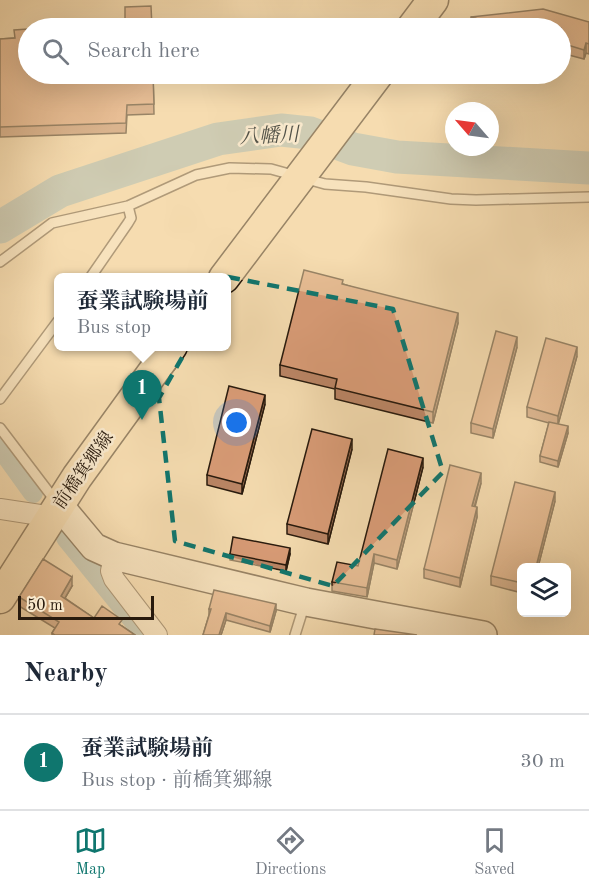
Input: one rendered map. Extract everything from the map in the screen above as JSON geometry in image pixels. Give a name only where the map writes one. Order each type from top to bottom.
[{"type":"main road","points":[[420,18],[433,0]]},
{"type":"main road","points":[[228,273],[370,84]]},
{"type":"main road","name":"前橋箕郷線","points":[[4,586],[53,512],[168,351]]},
{"type":"street","points":[[0,509],[39,515],[53,512],[94,547],[114,556],[306,602],[483,635]]},
{"type":"street","points":[[114,556],[111,571],[114,579],[157,635]]},
{"type":"lane","points":[[0,262],[52,223],[128,206],[189,178],[230,168],[271,169],[302,174],[325,184],[476,200],[589,197]]},
{"type":"lane","points":[[93,273],[131,218],[128,206]]},
{"type":"lane","points":[[0,399],[54,326]]},
{"type":"lane","points":[[0,428],[44,488],[53,512]]},
{"type":"lane","points":[[295,635],[306,602]]},
{"type":"highlighted area","points":[[228,277],[393,309],[443,472],[333,586],[175,541],[159,398]]},
{"type":"building","points":[[151,6],[152,18],[125,18],[125,7]]},
{"type":"building","points":[[543,9],[589,22],[589,44],[586,43],[584,50],[571,46],[571,18],[471,17]]},
{"type":"building","points":[[14,30],[18,30],[18,84],[153,84],[154,104],[127,105],[126,123],[0,127],[0,39],[15,38]]},
{"type":"building","points":[[304,270],[343,280],[342,284],[458,313],[433,412],[335,388],[337,379],[280,365]]},
{"type":"building","points":[[496,331],[517,337],[493,429],[471,423]]},
{"type":"building","points":[[546,338],[577,347],[558,416],[527,407]]},
{"type":"building","points":[[229,386],[265,395],[242,484],[207,475]]},
{"type":"building","points":[[549,422],[568,426],[558,461],[540,456]]},
{"type":"building","points":[[312,429],[352,439],[328,534],[287,524]]},
{"type":"building","points":[[388,449],[423,458],[397,560],[374,554],[367,588],[332,582],[337,562],[358,566]]},
{"type":"building","points":[[450,465],[481,473],[472,506],[477,507],[460,578],[424,569]]},
{"type":"building","points":[[515,482],[555,492],[537,563],[517,563],[517,582],[491,576]]},
{"type":"building","points":[[233,537],[290,548],[286,565],[230,554]]},
{"type":"building","points":[[43,559],[72,577],[61,596],[94,618],[102,606],[122,620],[119,624],[135,635],[55,635],[52,633],[59,622],[19,597]]},
{"type":"building","points":[[214,590],[276,604],[270,626],[226,613],[219,635],[203,635]]},
{"type":"building","points":[[375,629],[417,635],[374,635]]},
{"type":"waterway","name":"八幡川","points":[[0,227],[60,191],[218,139],[281,130],[310,133],[353,149],[397,157],[589,168]]},
{"type":"waterway","points":[[0,447],[33,493]]},
{"type":"waterway","points":[[66,538],[145,635]]},
{"type":"place","name":"蚕業試験場前","points":[[142,420]]}]
